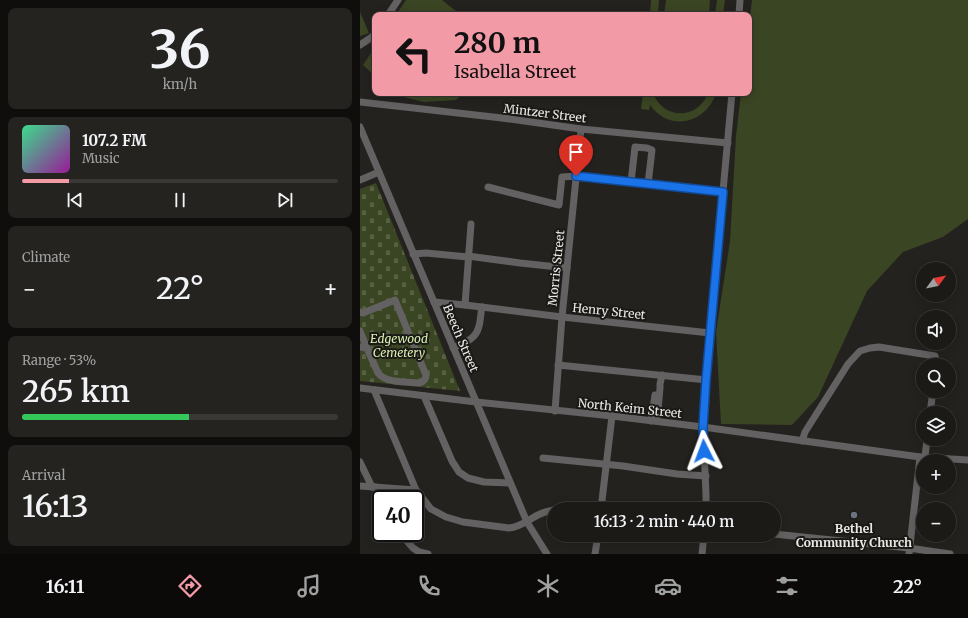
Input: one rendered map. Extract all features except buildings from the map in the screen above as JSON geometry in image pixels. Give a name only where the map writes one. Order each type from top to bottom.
[{"type":"street","points":[[390,12],[398,0]]},
{"type":"street","points":[[739,12],[740,0]]},
{"type":"street","points":[[360,45],[372,37]]},
{"type":"street","points":[[706,502],[703,427],[732,96]]},
{"type":"street","name":"Mintzer Street","points":[[360,102],[502,118],[581,129],[728,143]]},
{"type":"street","name":"Beech Street","points":[[360,127],[527,522],[547,554]]},
{"type":"street","name":"Morris Street","points":[[555,411],[562,317],[581,129]]},
{"type":"street","points":[[631,182],[635,134]]},
{"type":"street","points":[[635,147],[652,150],[648,184]]},
{"type":"street","points":[[360,180],[379,172]]},
{"type":"street","points":[[488,188],[559,204],[562,177],[576,176],[723,192]]},
{"type":"street","points":[[465,305],[470,224]]},
{"type":"street","points":[[413,254],[426,253],[468,256],[520,264],[567,268]]},
{"type":"street","points":[[360,312],[364,313],[395,300],[426,375],[423,382],[419,383],[388,380],[380,376],[363,347],[360,331]]},
{"type":"street","name":"Henry Street","points":[[434,302],[710,333]]},
{"type":"street","points":[[453,348],[473,338],[478,329],[482,307]]},
{"type":"street","points":[[802,441],[805,432],[840,374],[860,351],[879,347],[935,356],[935,358]]},
{"type":"street","points":[[558,364],[706,380]]},
{"type":"street","points":[[654,421],[655,391],[657,386],[660,384],[662,375]]},
{"type":"street","name":"North Keim Street","points":[[360,388],[654,421],[916,456]]},
{"type":"street","points":[[360,486],[416,490],[374,390]]},
{"type":"street","points":[[424,396],[452,461],[459,472],[468,478],[484,482],[510,483]]},
{"type":"street","points":[[602,502],[612,416]]},
{"type":"street","points":[[543,458],[706,476]]},
{"type":"street","name":"North Keim Street","points":[[956,459],[968,460]]},
{"type":"street","points":[[360,462],[375,490]]},
{"type":"street","points":[[909,551],[917,494]]},
{"type":"street","points":[[424,500],[432,509],[446,517],[463,522],[509,528],[515,528],[539,514],[547,512]]},
{"type":"street","points":[[781,535],[909,551],[950,554]]},
{"type":"street","points":[[408,542],[418,552],[428,554]]},
{"type":"street","points":[[595,554],[597,542]]},
{"type":"street","points":[[702,554],[703,542]]},
{"type":"green space","points":[[406,0],[442,0],[457,12],[398,12]]},
{"type":"green space","points":[[651,0],[659,0],[658,12],[650,12]]},
{"type":"green space","points":[[666,0],[710,0],[709,12],[664,12]]},
{"type":"green space","points":[[717,0],[725,0],[723,12],[715,12]]},
{"type":"green space","points":[[752,0],[968,0],[968,219],[943,237],[903,252],[867,291],[818,397],[792,425],[721,424],[716,332],[730,241],[736,136],[741,96],[752,96],[752,12],[751,12]]},
{"type":"green space","points":[[360,12],[369,33],[360,36]]},
{"type":"green space","points":[[372,52],[372,73],[363,65]]},
{"type":"green space","points":[[400,96],[460,96],[456,100],[424,102]]},
{"type":"green space","points":[[643,96],[655,96],[664,108],[672,112],[680,113],[689,112],[697,108],[706,96],[715,96],[711,104],[704,112],[696,118],[686,121],[667,119],[658,114],[650,105],[649,110],[641,109]]},
{"type":"green space","name":"Edgewood Cemetery","points":[[376,183],[460,391],[360,381],[360,189]]},
{"type":"place","name":"Bethel Community Church","points":[[854,515]]},
{"type":"route","points":[[576,176],[723,192],[706,380],[703,427],[704,451]]}]
